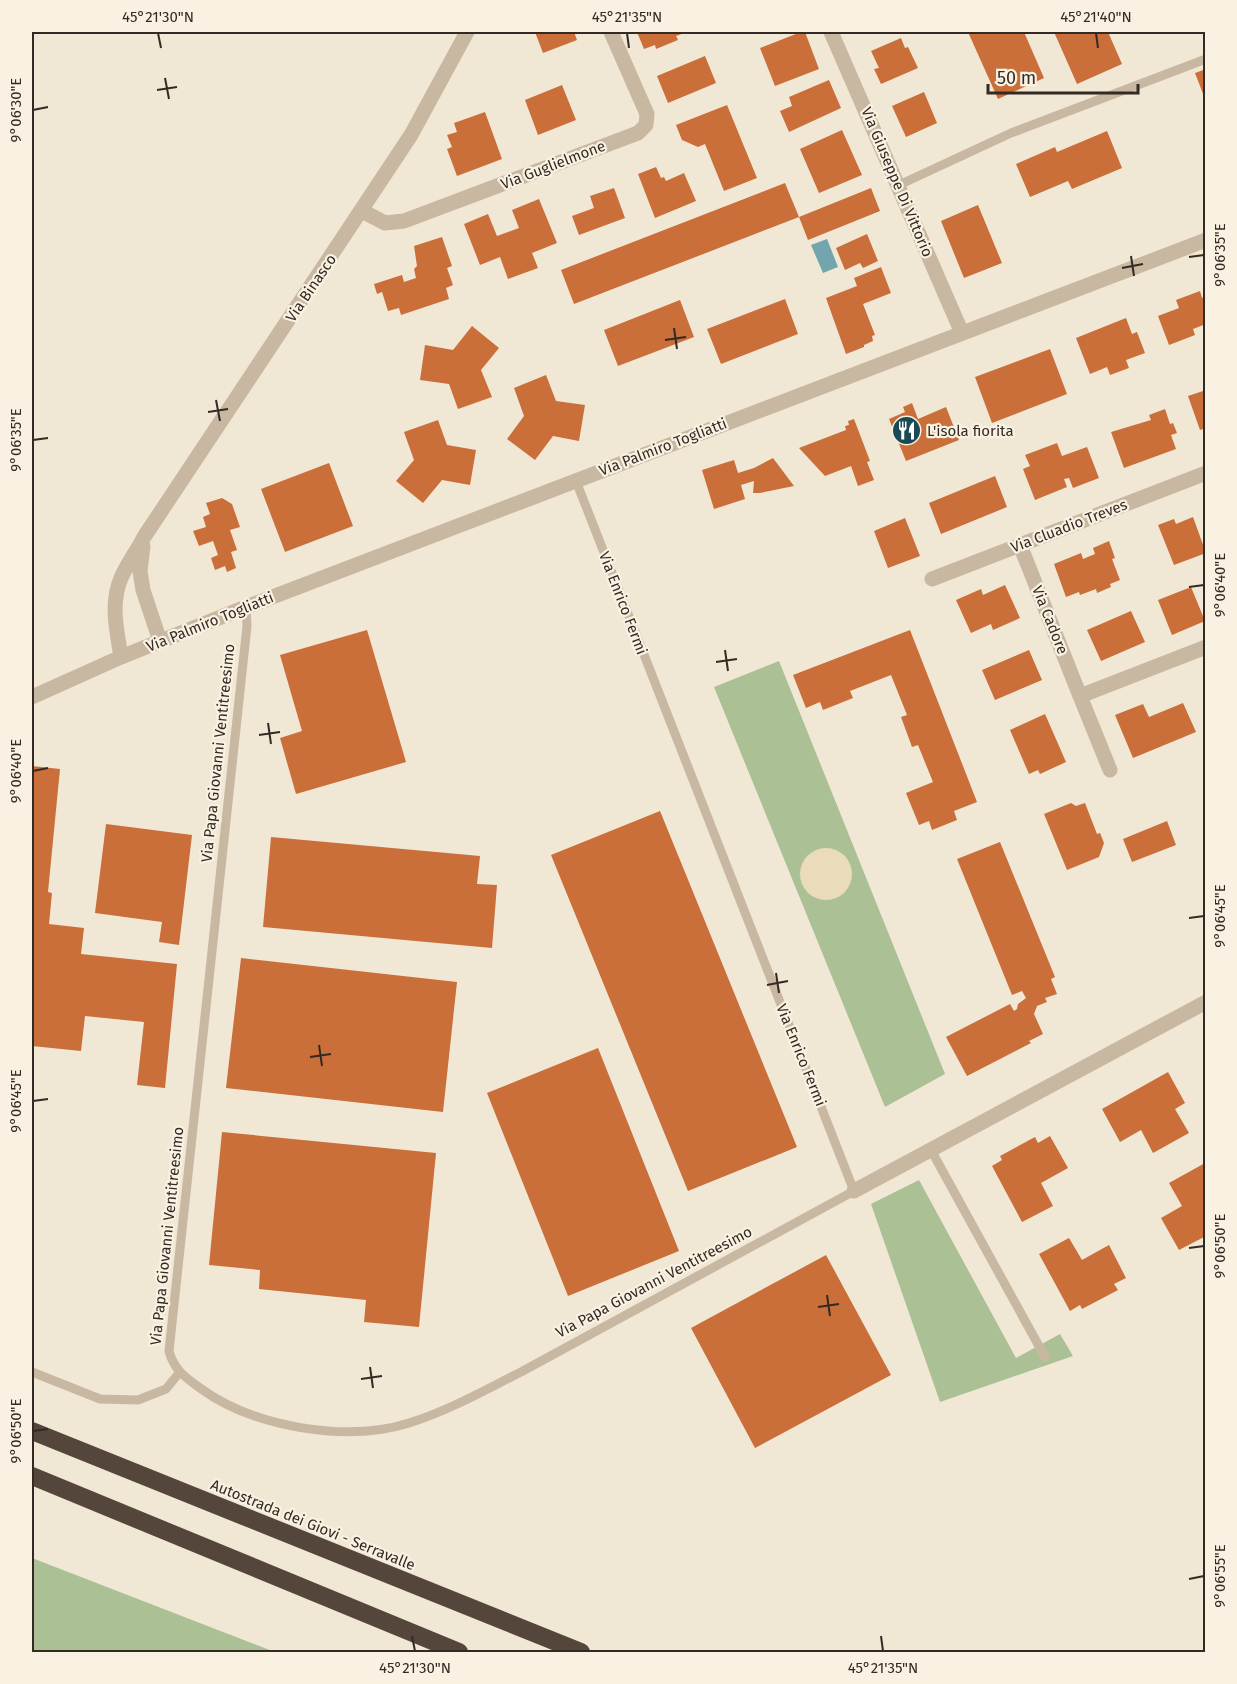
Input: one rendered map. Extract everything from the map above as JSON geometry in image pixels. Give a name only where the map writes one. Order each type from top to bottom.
[{"type":"highway","name":"Autostrada dei Giovi - Serravalle","points":[[32,1431],[581,1653]]},
{"type":"highway","points":[[32,1476],[459,1653]]},
{"type":"street","name":"Via Binasco","points":[[121,657],[115,626],[115,605],[120,579],[144,537],[411,135],[467,32]]},
{"type":"street","name":"Via Guglielmone","points":[[362,211],[385,223],[404,221],[638,134],[646,125],[647,114],[611,32]]},
{"type":"street","name":"Via Giuseppe Di Vittorio","points":[[831,32],[962,333]]},
{"type":"street","name":"Via Palmiro Togliatti","points":[[32,697],[121,657],[246,607],[1206,240]]},
{"type":"street","name":"Via Cluadio Treves","points":[[932,579],[1206,473]]},
{"type":"street","name":"Via Binasco","points":[[144,537],[140,571],[150,617],[160,641]]},
{"type":"street","name":"Via Cadore","points":[[1020,544],[1110,770]]},
{"type":"street","points":[[1080,696],[1206,647]]},
{"type":"street","points":[[854,1191],[1206,1002]]},
{"type":"lane","points":[[899,185],[1011,133],[1206,59]]},
{"type":"lane","name":"Via Enrico Fermi","points":[[576,481],[854,1191]]},
{"type":"lane","name":"Via Papa Giovanni Ventitreesimo","points":[[246,607],[246,636],[169,1351],[172,1363],[179,1373],[213,1398],[238,1411],[277,1422],[333,1431],[364,1431],[408,1424],[467,1399],[512,1376],[854,1191]]},
{"type":"lane","points":[[931,1150],[1045,1357]]},
{"type":"lane","points":[[32,1372],[100,1399],[138,1401],[166,1389],[179,1373]]},
{"type":"green space","points":[[779,661],[945,1074],[885,1107],[714,687]]},
{"type":"green space","points":[[919,1180],[1016,1358],[1060,1334],[1073,1356],[940,1402],[871,1204]]},
{"type":"green space","points":[[32,1558],[275,1652],[32,1652]]},
{"type":"shaded area","points":[[826,848],[836,850],[844,856],[850,864],[852,874],[850,884],[844,892],[836,898],[826,900],[816,898],[808,892],[802,884],[800,874],[802,864],[808,856],[816,850]]},
{"type":"water","points":[[827,239],[838,267],[823,273],[811,245]]},
{"type":"building","points":[[535,32],[574,32],[577,40],[543,53]]},
{"type":"building","points":[[637,32],[687,32],[676,36],[678,40],[656,49],[655,45],[644,49]]},
{"type":"building","points":[[805,32],[819,69],[775,86],[760,48]]},
{"type":"building","points":[[968,32],[1024,32],[1044,78],[998,99]]},
{"type":"building","points":[[1054,32],[1108,32],[1122,64],[1077,84]]},
{"type":"building","points":[[901,38],[918,68],[881,84],[874,69],[879,68],[871,51]]},
{"type":"building","points":[[705,56],[716,83],[668,103],[657,76]]},
{"type":"building","points":[[1206,69],[1206,99],[1205,99],[1195,73]]},
{"type":"building","points":[[829,80],[841,108],[789,132],[780,111],[792,106],[789,97]]},
{"type":"building","points":[[562,85],[576,120],[538,135],[525,100]]},
{"type":"building","points":[[924,92],[937,123],[906,137],[892,106]]},
{"type":"building","points":[[727,105],[757,178],[724,191],[705,144],[698,147],[682,140],[676,125]]},
{"type":"building","points":[[485,112],[502,159],[457,176],[447,149],[452,147],[447,135],[457,132],[454,123]]},
{"type":"building","points":[[842,130],[862,175],[819,193],[800,149]]},
{"type":"building","points":[[1107,131],[1122,168],[1072,189],[1068,181],[1030,197],[1016,164],[1055,147],[1057,152]]},
{"type":"building","points":[[656,167],[661,178],[664,177],[666,181],[684,173],[696,201],[655,218],[638,174]]},
{"type":"building","points":[[785,183],[799,217],[574,304],[561,270]]},
{"type":"building","points":[[614,188],[625,218],[579,235],[572,216],[594,208],[590,196]]},
{"type":"building","points":[[871,188],[880,211],[808,240],[799,217]]},
{"type":"building","points":[[539,199],[557,243],[532,253],[538,268],[508,279],[500,257],[480,265],[464,224],[488,214],[497,236],[519,228],[512,210]]},
{"type":"building","points":[[978,205],[1002,263],[964,278],[941,221]]},
{"type":"building","points":[[867,234],[878,261],[863,268],[860,263],[845,270],[836,248]]},
{"type":"building","points":[[442,237],[452,266],[447,268],[453,285],[446,288],[449,299],[401,315],[399,308],[388,311],[382,292],[377,294],[374,284],[402,275],[404,282],[416,278],[414,246]]},
{"type":"building","points":[[881,267],[891,293],[863,304],[875,335],[872,336],[873,341],[846,354],[826,298],[857,286],[854,278]]},
{"type":"building","points":[[1200,291],[1202,298],[1206,296],[1206,324],[1193,329],[1195,335],[1169,345],[1158,316],[1179,308],[1176,300]]},
{"type":"building","points":[[785,299],[798,334],[721,364],[707,329]]},
{"type":"building","points":[[680,300],[694,337],[618,366],[604,330]]},
{"type":"building","points":[[1126,318],[1132,334],[1137,332],[1145,353],[1126,360],[1129,368],[1110,375],[1107,367],[1090,374],[1076,338]]},
{"type":"building","points":[[472,326],[499,348],[481,370],[492,397],[458,409],[449,384],[420,380],[425,345],[453,350]]},
{"type":"building","points":[[1050,349],[1067,394],[992,423],[975,377]]},
{"type":"building","points":[[546,375],[556,401],[585,405],[579,441],[553,436],[535,460],[507,439],[524,416],[514,388]]},
{"type":"building","points":[[1206,390],[1206,428],[1200,430],[1188,396]]},
{"type":"building","points":[[912,403],[918,419],[946,407],[959,440],[906,461],[889,419],[905,412],[903,407]]},
{"type":"building","points":[[1165,409],[1170,424],[1173,423],[1177,433],[1171,435],[1176,449],[1124,468],[1111,432],[1151,420],[1149,415]]},
{"type":"building","points":[[854,419],[870,461],[867,462],[874,480],[858,486],[851,466],[825,476],[799,448],[846,430],[845,426],[849,425],[848,421]]},
{"type":"building","points":[[438,420],[447,445],[476,450],[470,485],[442,480],[423,503],[396,481],[414,460],[404,432]]},
{"type":"building","points":[[1057,443],[1062,456],[1087,447],[1099,478],[1073,488],[1069,478],[1064,479],[1067,487],[1035,500],[1023,469],[1030,466],[1025,455]]},
{"type":"building","points":[[773,458],[794,486],[753,493],[754,481],[741,485],[745,499],[714,509],[702,470],[734,460],[738,473]]},
{"type":"building","points":[[329,463],[353,526],[285,552],[261,489]]},
{"type":"building","points":[[995,476],[1007,507],[941,534],[929,503]]},
{"type":"building","points":[[222,498],[232,504],[240,527],[230,530],[237,550],[231,552],[236,568],[227,572],[225,566],[215,570],[211,558],[218,555],[213,541],[199,546],[193,531],[206,527],[203,517],[210,514],[206,503]]},
{"type":"building","points":[[1193,517],[1206,553],[1174,565],[1158,525],[1174,519],[1176,524]]},
{"type":"building","points":[[905,518],[920,556],[888,568],[874,531]]},
{"type":"building","points":[[1109,541],[1115,558],[1112,559],[1120,580],[1097,593],[1096,589],[1066,597],[1054,564],[1081,553],[1083,559],[1095,554],[1093,548]]},
{"type":"building","points":[[1005,585],[1020,618],[993,630],[991,624],[971,633],[956,600],[981,589],[983,595]]},
{"type":"building","points":[[1191,587],[1205,621],[1172,635],[1158,600]]},
{"type":"building","points":[[1131,611],[1145,642],[1101,661],[1087,630]]},
{"type":"building","points":[[367,630],[406,762],[296,794],[280,738],[302,731],[280,655]]},
{"type":"building","points":[[910,630],[977,802],[954,811],[957,820],[932,830],[929,821],[919,825],[906,793],[933,782],[918,745],[912,747],[901,717],[907,715],[891,675],[850,691],[853,698],[823,710],[820,702],[806,708],[793,675]]},
{"type":"building","points":[[1029,650],[1042,680],[995,700],[982,670]]},
{"type":"building","points":[[1183,703],[1196,732],[1133,758],[1115,715],[1143,704],[1149,717]]},
{"type":"building","points":[[1045,714],[1066,762],[1040,774],[1038,770],[1029,774],[1010,730]]},
{"type":"building","points":[[32,766],[60,769],[48,892],[52,893],[49,924],[84,928],[81,954],[177,964],[165,1088],[137,1085],[144,1022],[85,1016],[81,1051],[32,1046]]},
{"type":"building","points":[[1071,803],[1076,806],[1085,803],[1097,834],[1100,833],[1104,843],[1099,857],[1067,870],[1044,814]]},
{"type":"building","points":[[660,811],[797,1147],[688,1191],[551,855]]},
{"type":"building","points":[[1167,821],[1176,845],[1132,862],[1123,839]]},
{"type":"building","points":[[106,824],[192,835],[179,945],[159,942],[162,922],[95,913]]},
{"type":"building","points":[[271,837],[480,856],[477,884],[497,885],[492,948],[263,927]]},
{"type":"building","points":[[1000,842],[1055,977],[1051,979],[1057,994],[1045,998],[1047,1002],[1037,1006],[1034,1014],[1043,1034],[1029,1041],[1031,1043],[967,1076],[946,1037],[1010,1004],[1014,1011],[1018,1004],[1026,998],[1022,991],[1012,995],[957,859]]},
{"type":"building","points":[[241,958],[457,982],[443,1112],[226,1088]]},
{"type":"building","points":[[598,1048],[679,1251],[568,1296],[487,1093]]},
{"type":"building","points":[[1168,1072],[1185,1103],[1175,1109],[1189,1133],[1153,1153],[1141,1130],[1120,1142],[1102,1109]]},
{"type":"building","points":[[222,1132],[436,1153],[419,1327],[364,1322],[366,1300],[259,1289],[260,1270],[209,1265]]},
{"type":"building","points":[[1050,1136],[1068,1168],[1041,1183],[1053,1206],[1022,1222],[992,1166],[1002,1160],[1000,1156],[1035,1137],[1038,1143]]},
{"type":"building","points":[[1205,1163],[1206,1236],[1179,1250],[1161,1218],[1182,1206],[1169,1183]]},
{"type":"building","points":[[1069,1238],[1082,1260],[1109,1245],[1126,1278],[1114,1284],[1118,1290],[1082,1309],[1080,1305],[1070,1311],[1039,1254]]},
{"type":"building","points":[[826,1255],[891,1375],[755,1448],[691,1328]]},
{"type":"place","name":"L'isola fiorita","points":[[906,431]]}]
